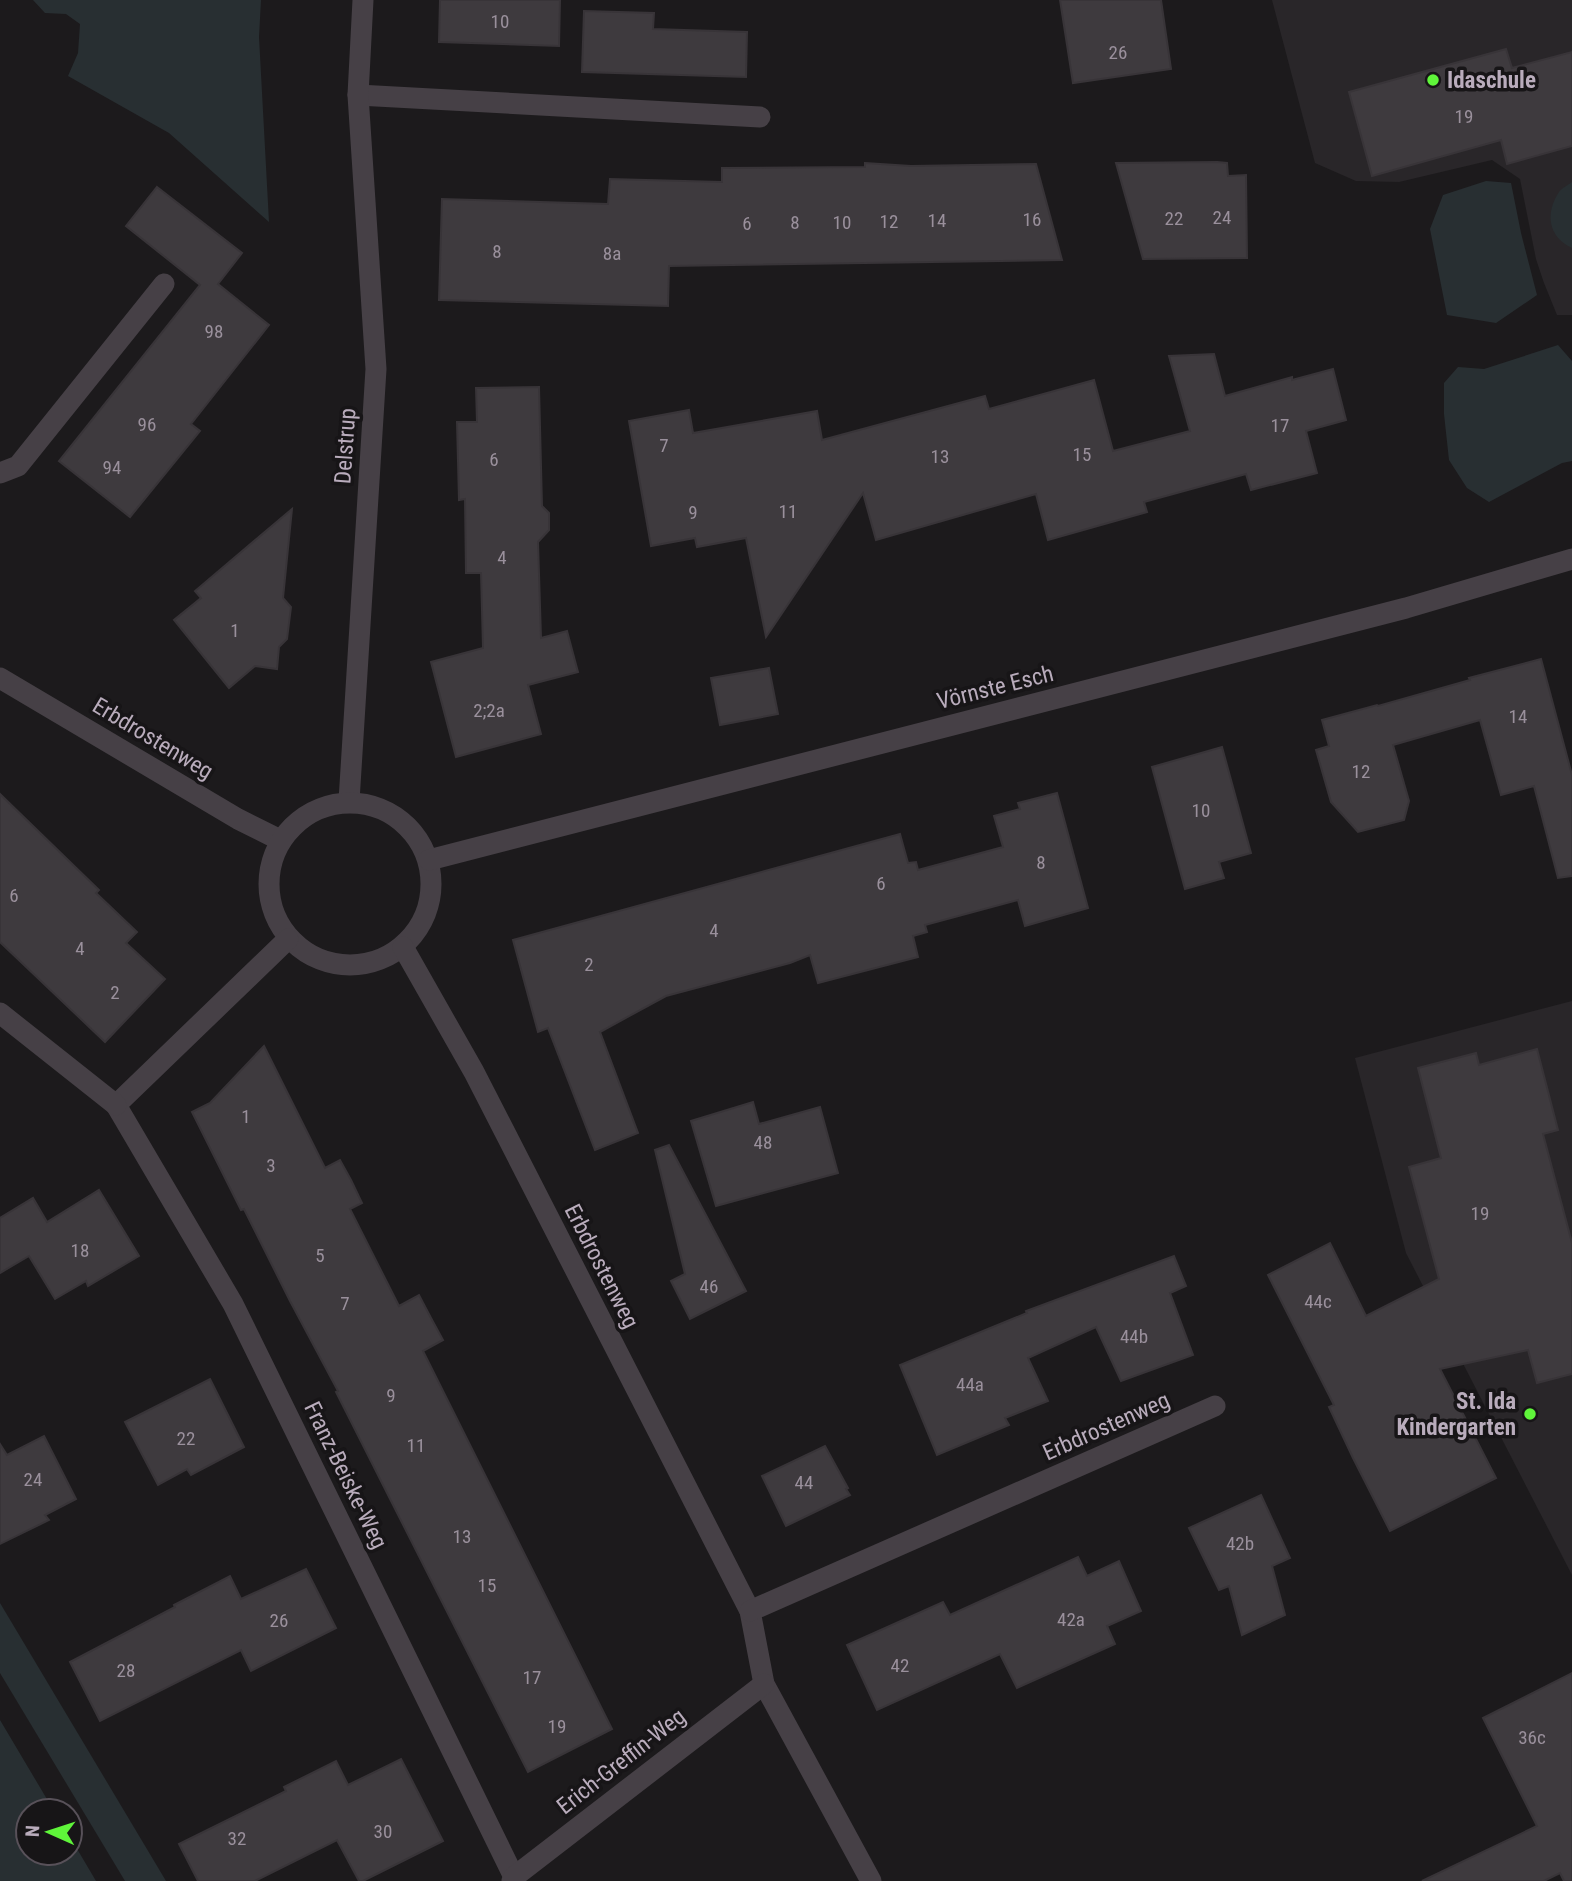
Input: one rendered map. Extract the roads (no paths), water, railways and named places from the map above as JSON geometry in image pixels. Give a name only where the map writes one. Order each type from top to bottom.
[{"type":"street","name":"Delstrup","points":[[349,801],[376,369],[358,94],[363,0]]},
{"type":"street","points":[[358,94],[760,117]]},
{"type":"street","points":[[0,472],[18,466],[164,284]]},
{"type":"street","name":"Vörnste Esch","points":[[429,860],[1406,608],[1572,559]]},
{"type":"street","name":"Erbdrostenweg","points":[[0,678],[238,819],[280,840]]},
{"type":"street","points":[[349,801],[384,808],[411,829],[429,860],[432,892],[423,923],[403,947],[375,962],[344,966],[313,958],[288,939],[271,908],[269,873],[280,840],[310,812],[349,801]]},
{"type":"street","points":[[116,1105],[288,939]]},
{"type":"street","name":"Erbdrostenweg","points":[[403,947],[474,1072],[750,1612],[764,1684],[871,1881]]},
{"type":"street","name":"Franz-Beiske-Weg","points":[[0,1013],[116,1105],[233,1304],[513,1879]]},
{"type":"street","name":"Erbdrostenweg","points":[[750,1612],[1215,1406]]},
{"type":"street","name":"Erich-Greffin-Weg","points":[[513,1879],[764,1684]]},
{"type":"place","name":"Idaschule","points":[[1433,80]]},
{"type":"place","name":"St. Ida Kindergarten","points":[[1530,1414]]}]
